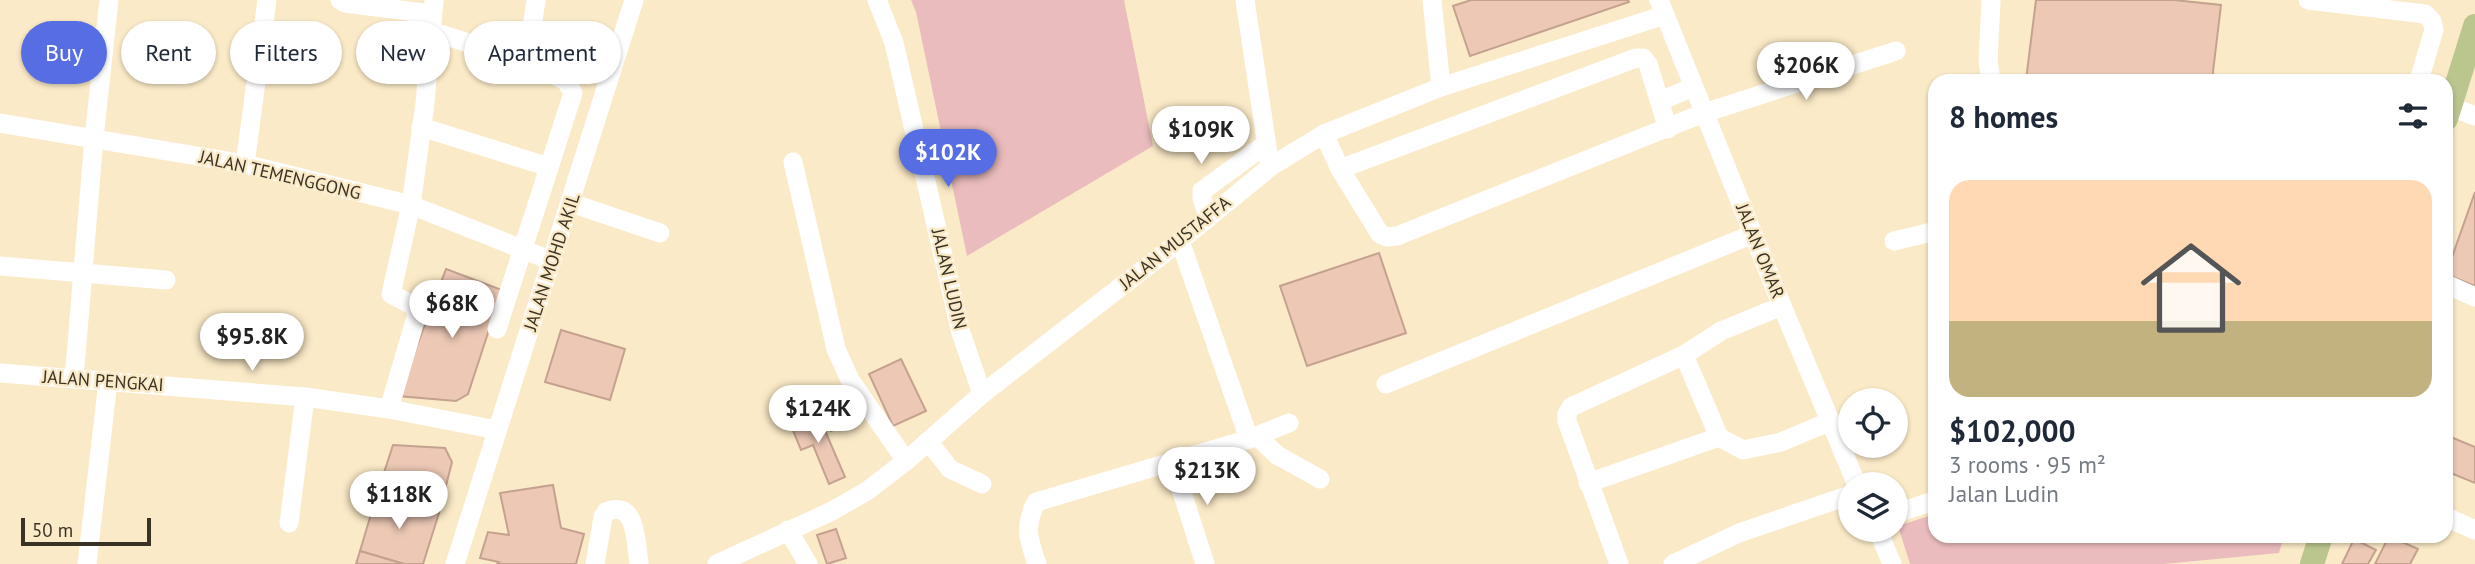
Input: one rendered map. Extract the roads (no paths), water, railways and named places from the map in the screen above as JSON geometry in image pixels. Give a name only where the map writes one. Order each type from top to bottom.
[{"type":"main road","points":[[2453,100],[2475,26]]},
{"type":"main road","points":[[2312,564],[2319,543]]},
{"type":"street","points":[[74,379],[94,138],[109,0]]},
{"type":"street","points":[[245,164],[267,0]]},
{"type":"street","points":[[340,0],[345,3],[432,15],[464,31]]},
{"type":"street","points":[[533,21],[536,0]]},
{"type":"street","name":"JALAN MOHD AKIL","points":[[455,564],[634,0]]},
{"type":"street","name":"JALAN LUDIN","points":[[877,0],[894,43],[961,332],[982,394]]},
{"type":"street","points":[[1245,0],[1270,167]]},
{"type":"street","points":[[1432,0],[1441,87]]},
{"type":"street","points":[[1990,74],[1988,61],[1991,0]]},
{"type":"street","points":[[2308,0],[2425,14],[2432,21],[2434,30],[2421,74]]},
{"type":"street","name":"JALAN MUSTAFFA","points":[[717,564],[832,511],[867,491],[906,461],[982,394],[1180,241],[1270,167],[1324,134],[1441,87],[1662,8]]},
{"type":"street","name":"JALAN OMAR","points":[[1662,8],[1852,472]]},
{"type":"street","points":[[389,409],[416,314],[414,306],[391,294],[411,205],[432,15]]},
{"type":"street","points":[[1324,134],[1340,169],[1380,234],[1387,237],[1397,236],[1704,113],[1896,51]]},
{"type":"street","points":[[1340,169],[1636,58],[1643,58],[1648,64],[1668,129]]},
{"type":"street","points":[[497,329],[573,93],[568,84]]},
{"type":"street","points":[[1660,101],[1693,87]]},
{"type":"street","points":[[2453,113],[2475,116]]},
{"type":"street","name":"JALAN TEMENGGONG","points":[[0,123],[245,164],[411,205],[552,261]]},
{"type":"street","points":[[421,127],[549,167]]},
{"type":"street","points":[[1208,217],[1202,191],[1266,144]]},
{"type":"street","points":[[793,162],[836,349],[850,380],[906,461]]},
{"type":"street","points":[[571,203],[660,233]]},
{"type":"street","points":[[1894,242],[1928,233]]},
{"type":"street","points":[[1386,384],[1753,234]]},
{"type":"street","points":[[1180,241],[1253,438],[1276,456],[1320,479]]},
{"type":"street","points":[[0,266],[166,280]]},
{"type":"street","points":[[2453,287],[2475,297]]},
{"type":"street","points":[[1619,564],[1567,421],[1571,407],[1684,355],[1721,331],[1782,306]]},
{"type":"street","points":[[1684,355],[1719,437],[1743,450],[1782,442],[1831,421]]},
{"type":"street","name":"JALAN PENGKAI","points":[[0,373],[305,397],[389,409],[497,430]]},
{"type":"street","points":[[87,564],[108,381]]},
{"type":"street","points":[[289,523],[305,397]]},
{"type":"street","points":[[1037,564],[1027,535],[1030,516],[1037,502],[1253,438],[1289,423]]},
{"type":"street","points":[[1588,483],[1719,437]]},
{"type":"street","points":[[928,441],[950,470],[982,484]]},
{"type":"street","points":[[1172,461],[1205,564]]},
{"type":"street","points":[[1673,564],[1739,533],[1838,499]]},
{"type":"street","points":[[1908,510],[1928,503]]},
{"type":"street","points":[[595,564],[603,517],[606,512],[616,509],[623,509],[629,514],[639,564]]},
{"type":"street","points":[[2453,520],[2475,530]]},
{"type":"street","points":[[788,530],[808,564]]},
{"type":"street","points":[[1883,542],[1892,564]]}]
